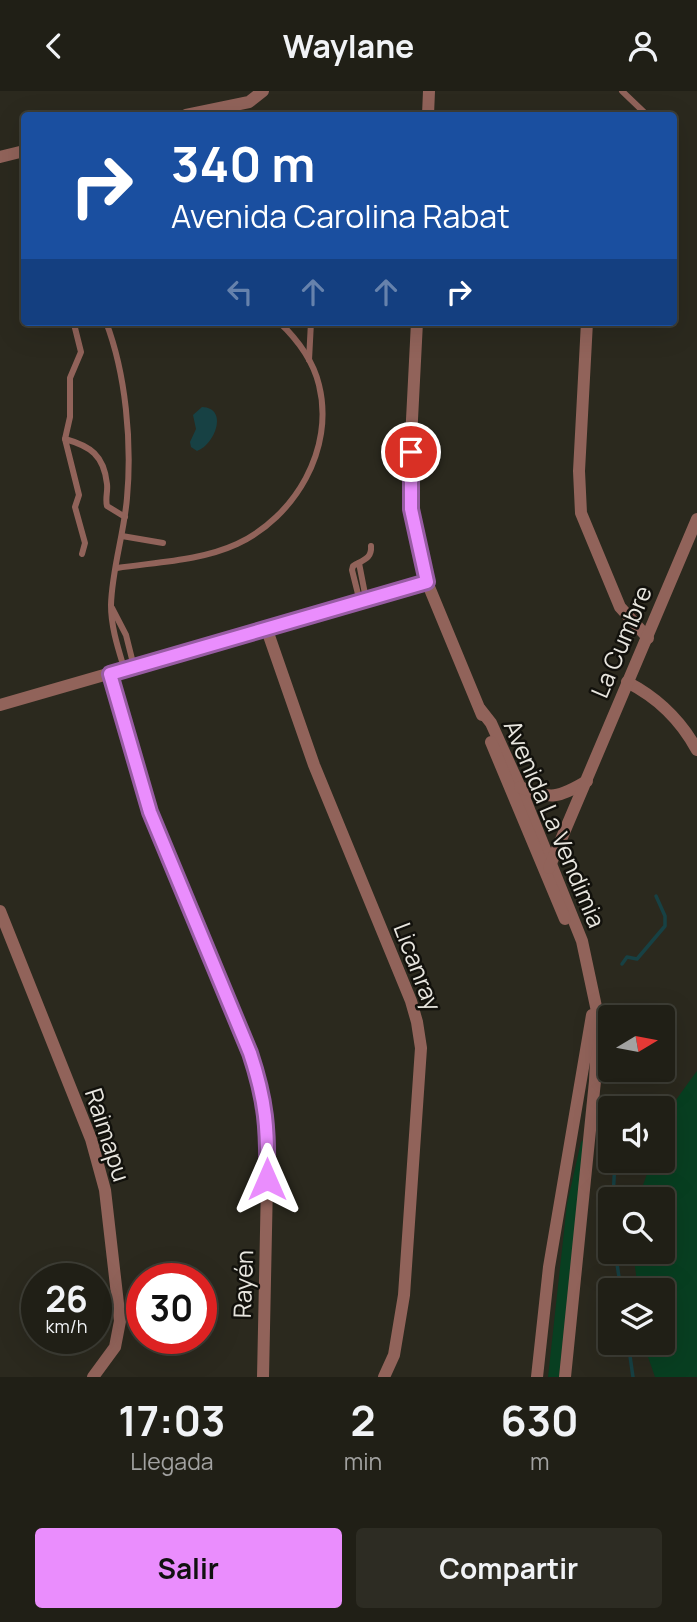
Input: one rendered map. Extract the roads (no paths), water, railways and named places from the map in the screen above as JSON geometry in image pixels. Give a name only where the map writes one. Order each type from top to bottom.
[{"type":"street","points":[[200,112],[248,102],[263,91]]},
{"type":"street","points":[[428,112],[429,91]]},
{"type":"street","points":[[0,157],[21,152]]},
{"type":"street","name":"Avenida La Vendimia","points":[[417,326],[409,478],[413,520],[427,582],[480,709],[484,726],[549,869]]},
{"type":"street","points":[[587,326],[579,471],[581,513],[620,607],[648,638]]},
{"type":"street","name":"La Cumbre","points":[[549,869],[697,519]]},
{"type":"street","points":[[0,705],[427,582]]},
{"type":"street","name":"Licanray","points":[[267,630],[314,765],[411,1001],[419,1034],[421,1048],[404,1295],[394,1355],[384,1377]]},
{"type":"street","name":"Rayén","points":[[110,674],[150,812],[250,1053],[264,1098],[268,1134],[262,1377]]},
{"type":"street","points":[[627,682],[658,701],[674,716],[697,750]]},
{"type":"street","name":"Avenida La Vendimia","points":[[480,709],[491,723],[520,787],[575,944],[584,957],[595,997],[599,1027],[596,1081],[565,1377]]},
{"type":"street","points":[[520,787],[539,795],[556,796],[587,781]]},
{"type":"street","name":"Raimapu","points":[[0,911],[90,1139],[105,1190],[120,1321],[115,1347],[93,1377]]},
{"type":"street","points":[[537,1377],[550,1267],[595,997]]},
{"type":"street","points":[[572,1134],[596,1081]]},
{"type":"lane","points":[[622,91],[644,112]]},
{"type":"lane","points":[[74,326],[81,352],[70,378],[70,417],[65,439],[79,495],[75,507],[85,543],[82,554]]},
{"type":"lane","points":[[107,326],[116,353],[129,449],[125,517],[111,607],[116,639],[129,668]]},
{"type":"lane","points":[[117,568],[191,558],[223,550],[253,535],[291,503],[312,465],[321,422],[319,383],[309,360],[282,326]]},
{"type":"lane","points":[[309,360],[311,326]]},
{"type":"lane","points":[[65,439],[94,451],[106,477],[107,506],[125,517]]},
{"type":"lane","points":[[121,537],[163,543]]},
{"type":"lane","points":[[363,602],[352,571],[354,566],[369,558],[372,554],[371,546]]},
{"type":"lane","points":[[111,607],[126,635],[129,668]]},
{"type":"water","points":[[202,407],[215,413],[217,420],[214,435],[197,451],[191,447],[190,442],[196,429],[193,415]]},
{"type":"waterway","points":[[622,964],[627,957],[637,959],[665,926],[665,916],[656,896]]},
{"type":"waterway","points":[[614,1173],[614,1187]]},
{"type":"waterway","points":[[617,1264],[619,1278]]},
{"type":"waterway","points":[[630,1355],[633,1377]]}]
